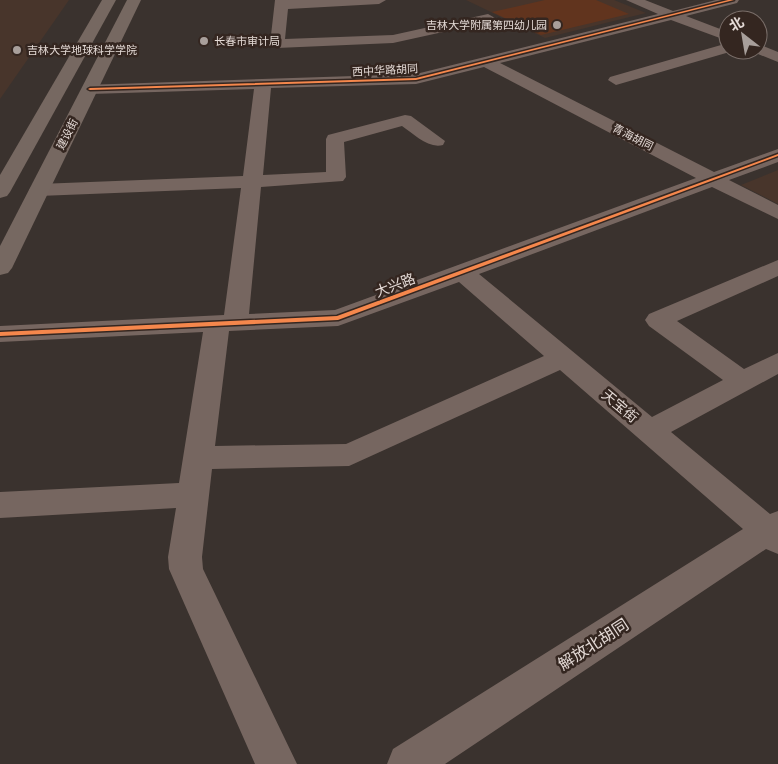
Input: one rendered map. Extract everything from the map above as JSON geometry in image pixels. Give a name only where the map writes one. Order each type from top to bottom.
[{"type":"main road","points":[[0,192],[109,0]]},
{"type":"main road","name":"建设街","points":[[0,268],[134,0]]},
{"type":"street","points":[[379,0],[282,2],[277,44],[392,39],[488,18]]},
{"type":"street","points":[[633,0],[718,33]]},
{"type":"street","name":"西中华路胡同","points":[[90,89],[416,79],[732,0]]},
{"type":"street","points":[[616,80],[718,51]]},
{"type":"street","name":"青海胡同","points":[[487,62],[778,214]]},
{"type":"street","points":[[263,84],[252,182],[199,458],[185,556],[186,569],[276,764]]},
{"type":"street","points":[[39,190],[336,177],[335,139],[405,120],[436,141]]},
{"type":"street","name":"大兴路","points":[[0,334],[338,318],[778,155]]},
{"type":"street","points":[[743,381],[658,320],[778,267]]},
{"type":"street","name":"天宝街","points":[[463,273],[649,430],[775,532]]},
{"type":"street","points":[[199,458],[349,455],[563,358]]},
{"type":"street","points":[[649,430],[778,362]]},
{"type":"street","points":[[0,506],[194,496]]},
{"type":"street","name":"解放北胡同","points":[[408,764],[775,532]]},
{"type":"shaded area","name":"吉林大学地球科学学院","points":[[0,0],[69,0],[0,99]]},
{"type":"shaded area","name":"吉林大学附属第四幼儿园","points":[[466,0],[614,0],[646,13],[545,38]]},
{"type":"shaded area","name":"吉林大学附属第四幼儿园","points":[[545,0],[596,0],[629,14],[541,35],[492,12]]},
{"type":"shaded area","points":[[778,170],[778,204],[741,185]]},
{"type":"cycle path","points":[[90,89],[416,79],[732,0]]},
{"type":"cycle path","points":[[0,334],[338,318],[778,155]]},
{"type":"place","name":"吉林大学附属第四幼儿园","points":[[557,25]]},
{"type":"place","name":"长春市审计局","points":[[204,41]]},
{"type":"place","name":"吉林大学地球科学学院","points":[[17,50]]}]
